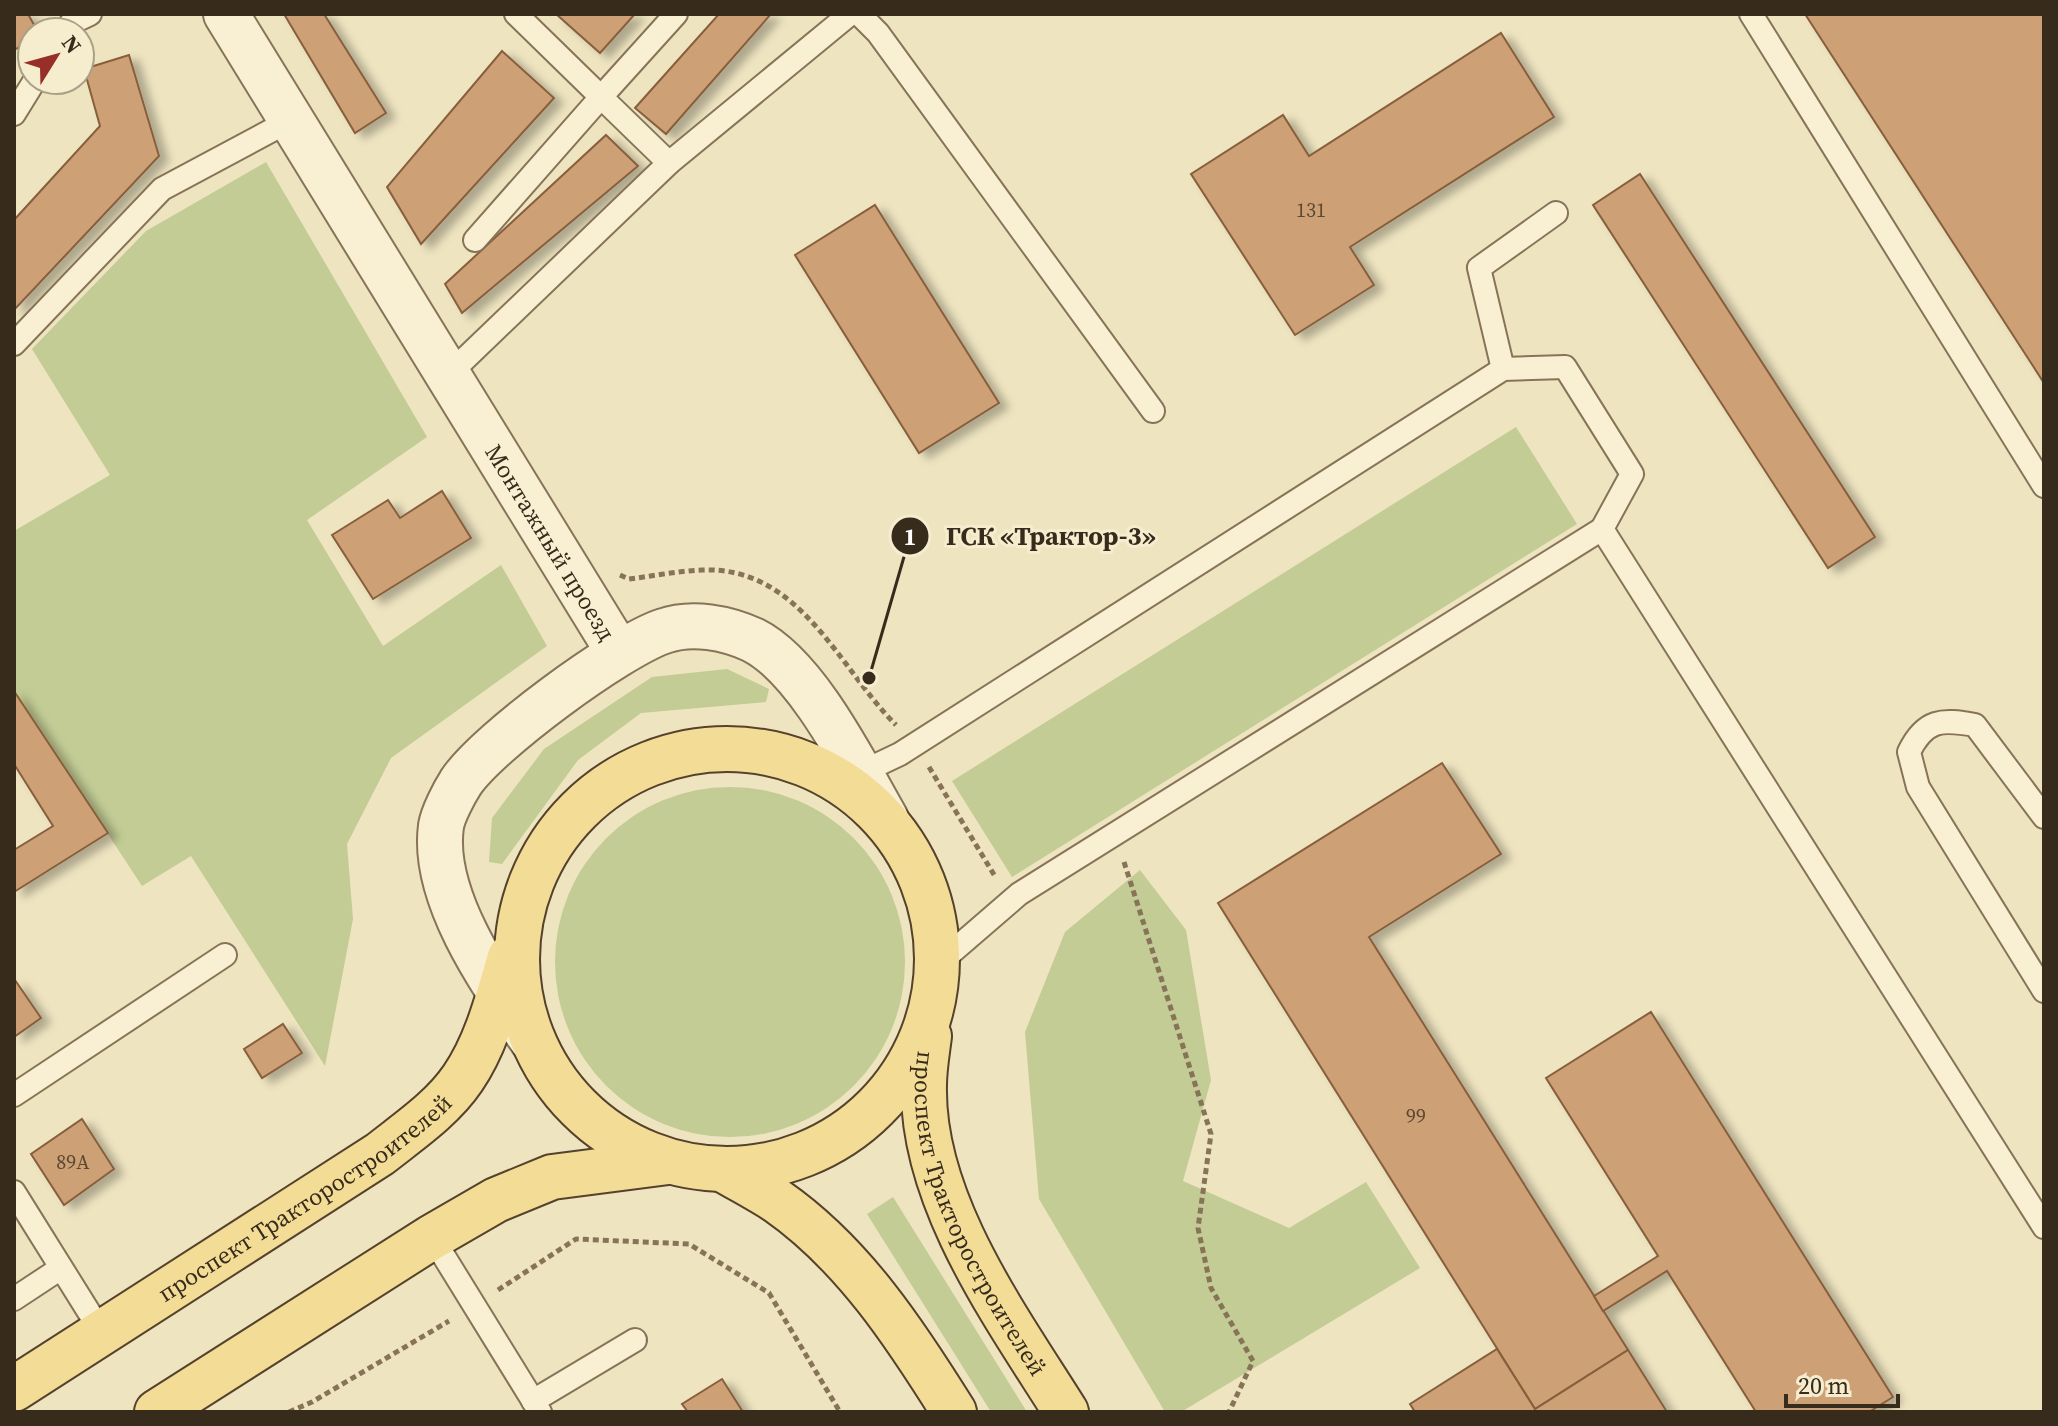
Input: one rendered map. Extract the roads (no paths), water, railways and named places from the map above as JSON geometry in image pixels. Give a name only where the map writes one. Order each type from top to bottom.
[{"type":"main road","points":[[739,749],[848,776],[886,819],[916,864],[933,912],[938,964],[932,1006],[912,1060],[878,1106],[833,1141],[781,1163],[724,1170],[671,1162],[622,1141],[579,1109],[550,1072],[532,1040],[516,994],[515,942],[524,898],[545,854],[580,808],[627,774],[682,753],[739,749]]},
{"type":"main road","name":"проспект Тракторостроителей","points":[[14,1389],[380,1154],[433,1111],[462,1079],[474,1057],[515,942]]},
{"type":"main road","name":"проспект Тракторостроителей","points":[[932,1006],[924,1087],[931,1148],[955,1220],[995,1298],[1066,1412]]},
{"type":"main road","points":[[157,1412],[432,1237],[496,1200],[552,1177],[671,1162]]},
{"type":"main road","points":[[724,1170],[778,1202],[840,1257],[884,1307],[954,1412]]},
{"type":"street","name":"Монтажный проезд","points":[[226,14],[446,377],[619,653],[495,744],[461,782],[441,826],[445,877],[467,935],[499,992],[532,1040]]},
{"type":"street","points":[[619,653],[666,630],[694,627],[708,626],[754,641],[800,684],[826,717],[848,776]]},
{"type":"lane","points":[[516,14],[669,163]]},
{"type":"lane","points":[[475,240],[676,14]]},
{"type":"lane","points":[[446,377],[669,163],[850,14]]},
{"type":"lane","points":[[859,14],[878,33],[1153,411]]},
{"type":"lane","points":[[1751,14],[2044,486]]},
{"type":"lane","points":[[14,114],[25,96]]},
{"type":"lane","points":[[14,344],[162,189],[289,121]]},
{"type":"lane","points":[[1503,369],[1479,268],[1556,213]]},
{"type":"lane","points":[[848,776],[916,744],[1503,369],[1565,367],[1632,474],[1602,529],[1010,902],[938,964]]},
{"type":"lane","points":[[1602,529],[2044,1227]]},
{"type":"lane","points":[[2044,817],[1975,725],[1945,720],[1918,733],[1909,752],[1918,787],[2044,991]]},
{"type":"lane","points":[[14,1095],[225,955]]},
{"type":"lane","points":[[14,1192],[102,1333]]},
{"type":"lane","points":[[432,1237],[536,1406],[635,1340]]},
{"type":"lane","points":[[14,1299],[61,1268]]},
{"type":"place","name":"ГСК «Трактор-3»","points":[[869,678]]}]
